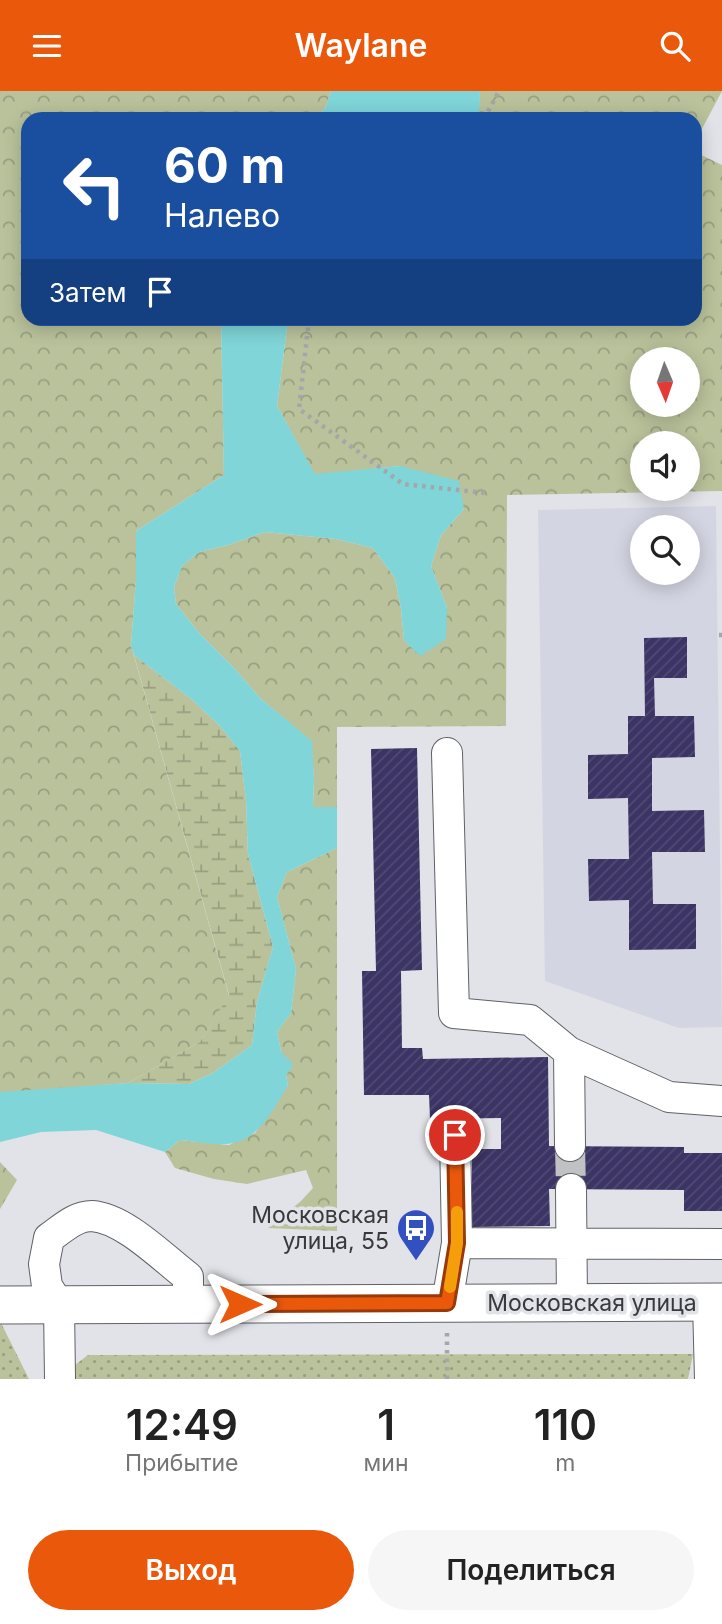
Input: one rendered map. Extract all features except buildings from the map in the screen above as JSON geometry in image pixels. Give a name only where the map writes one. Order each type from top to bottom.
[{"type":"main road","name":"Московская улица","points":[[0,1305],[715,1302]]},
{"type":"street","points":[[447,753],[454,1013],[530,1020],[569,1052],[669,1097],[722,1101]]},
{"type":"street","points":[[569,1052],[570,1146]]},
{"type":"street","points":[[447,1303],[457,1243],[455,1135]]},
{"type":"street","points":[[571,1189],[572,1303]]},
{"type":"street","points":[[60,1379],[59,1305],[47,1286],[44,1264],[49,1238],[71,1221],[92,1216],[118,1224],[188,1277],[188,1304]]},
{"type":"street","points":[[457,1243],[722,1244]]},
{"type":"street","points":[[710,1379],[715,1302]]},
{"type":"path","points":[[488,112],[499,91]]},
{"type":"path","points":[[308,326],[299,409],[403,484],[485,493]]},
{"type":"path","points":[[447,1303],[447,1379]]},
{"type":"shaded area","points":[[716,506],[722,1027],[679,1028],[545,981],[538,510]]},
{"type":"green space","points":[[0,91],[331,91],[325,109],[321,112],[21,112],[21,326],[221,326],[224,475],[136,531],[136,580],[131,645],[229,996],[200,1042],[128,1083],[0,1092]]},
{"type":"green space","points":[[480,91],[722,91],[702,129],[702,112],[478,112]]},
{"type":"green space","points":[[702,155],[722,165],[722,491],[700,491],[700,431],[630,431],[630,493],[507,495],[506,726],[337,727],[337,807],[313,807],[311,741],[261,699],[199,633],[176,604],[174,587],[182,566],[199,552],[265,532],[336,539],[373,548],[395,578],[404,640],[420,655],[447,608],[431,566],[441,535],[464,509],[400,466],[315,475],[277,406],[287,326],[702,326]]},
{"type":"green space","points":[[134,655],[190,698],[219,725],[240,751],[246,800],[248,854],[273,947],[257,1002],[252,1045],[213,1073],[189,1084],[128,1083],[200,1042],[229,995]]},
{"type":"green space","points":[[337,848],[337,1231],[268,1228],[313,1188],[306,1170],[247,1184],[214,1179],[175,1168],[165,1152],[180,1140],[229,1145],[255,1133],[288,1085],[277,1032],[291,1013],[296,969],[277,897],[287,872]]},
{"type":"green space","points":[[0,1162],[17,1180],[0,1209]]},
{"type":"green space","points":[[1,1323],[29,1379],[0,1379]]},
{"type":"green space","points":[[693,1354],[688,1379],[72,1379],[75,1365],[88,1355]]},
{"type":"water","points":[[331,91],[480,91],[479,112],[321,112],[325,109]]},
{"type":"water","points":[[221,326],[287,326],[277,406],[315,474],[400,466],[459,481],[464,509],[441,535],[431,566],[447,608],[446,639],[420,656],[404,640],[395,578],[373,548],[336,539],[265,532],[199,552],[182,566],[174,587],[176,604],[199,633],[261,699],[312,741],[313,807],[337,807],[337,848],[287,872],[277,897],[296,969],[291,1013],[277,1032],[288,1085],[255,1132],[236,1142],[214,1144],[180,1140],[165,1152],[96,1130],[41,1132],[0,1142],[0,1092],[128,1083],[189,1084],[213,1073],[252,1045],[257,1002],[273,947],[248,854],[246,800],[240,751],[219,725],[190,698],[134,655],[131,645],[136,580],[136,531],[224,475]]},
{"type":"waterway","points":[[276,1052],[289,1065],[280,1078]]},
{"type":"tunnel","points":[[570,1146],[571,1189]]},
{"type":"slow traffic","points":[[450,1287],[457,1243],[457,1212]]},
{"type":"place","name":"Московская улица, 55","points":[[416,1262]]},
{"type":"route","points":[[240,1304],[447,1303],[457,1243],[455,1135]]}]
